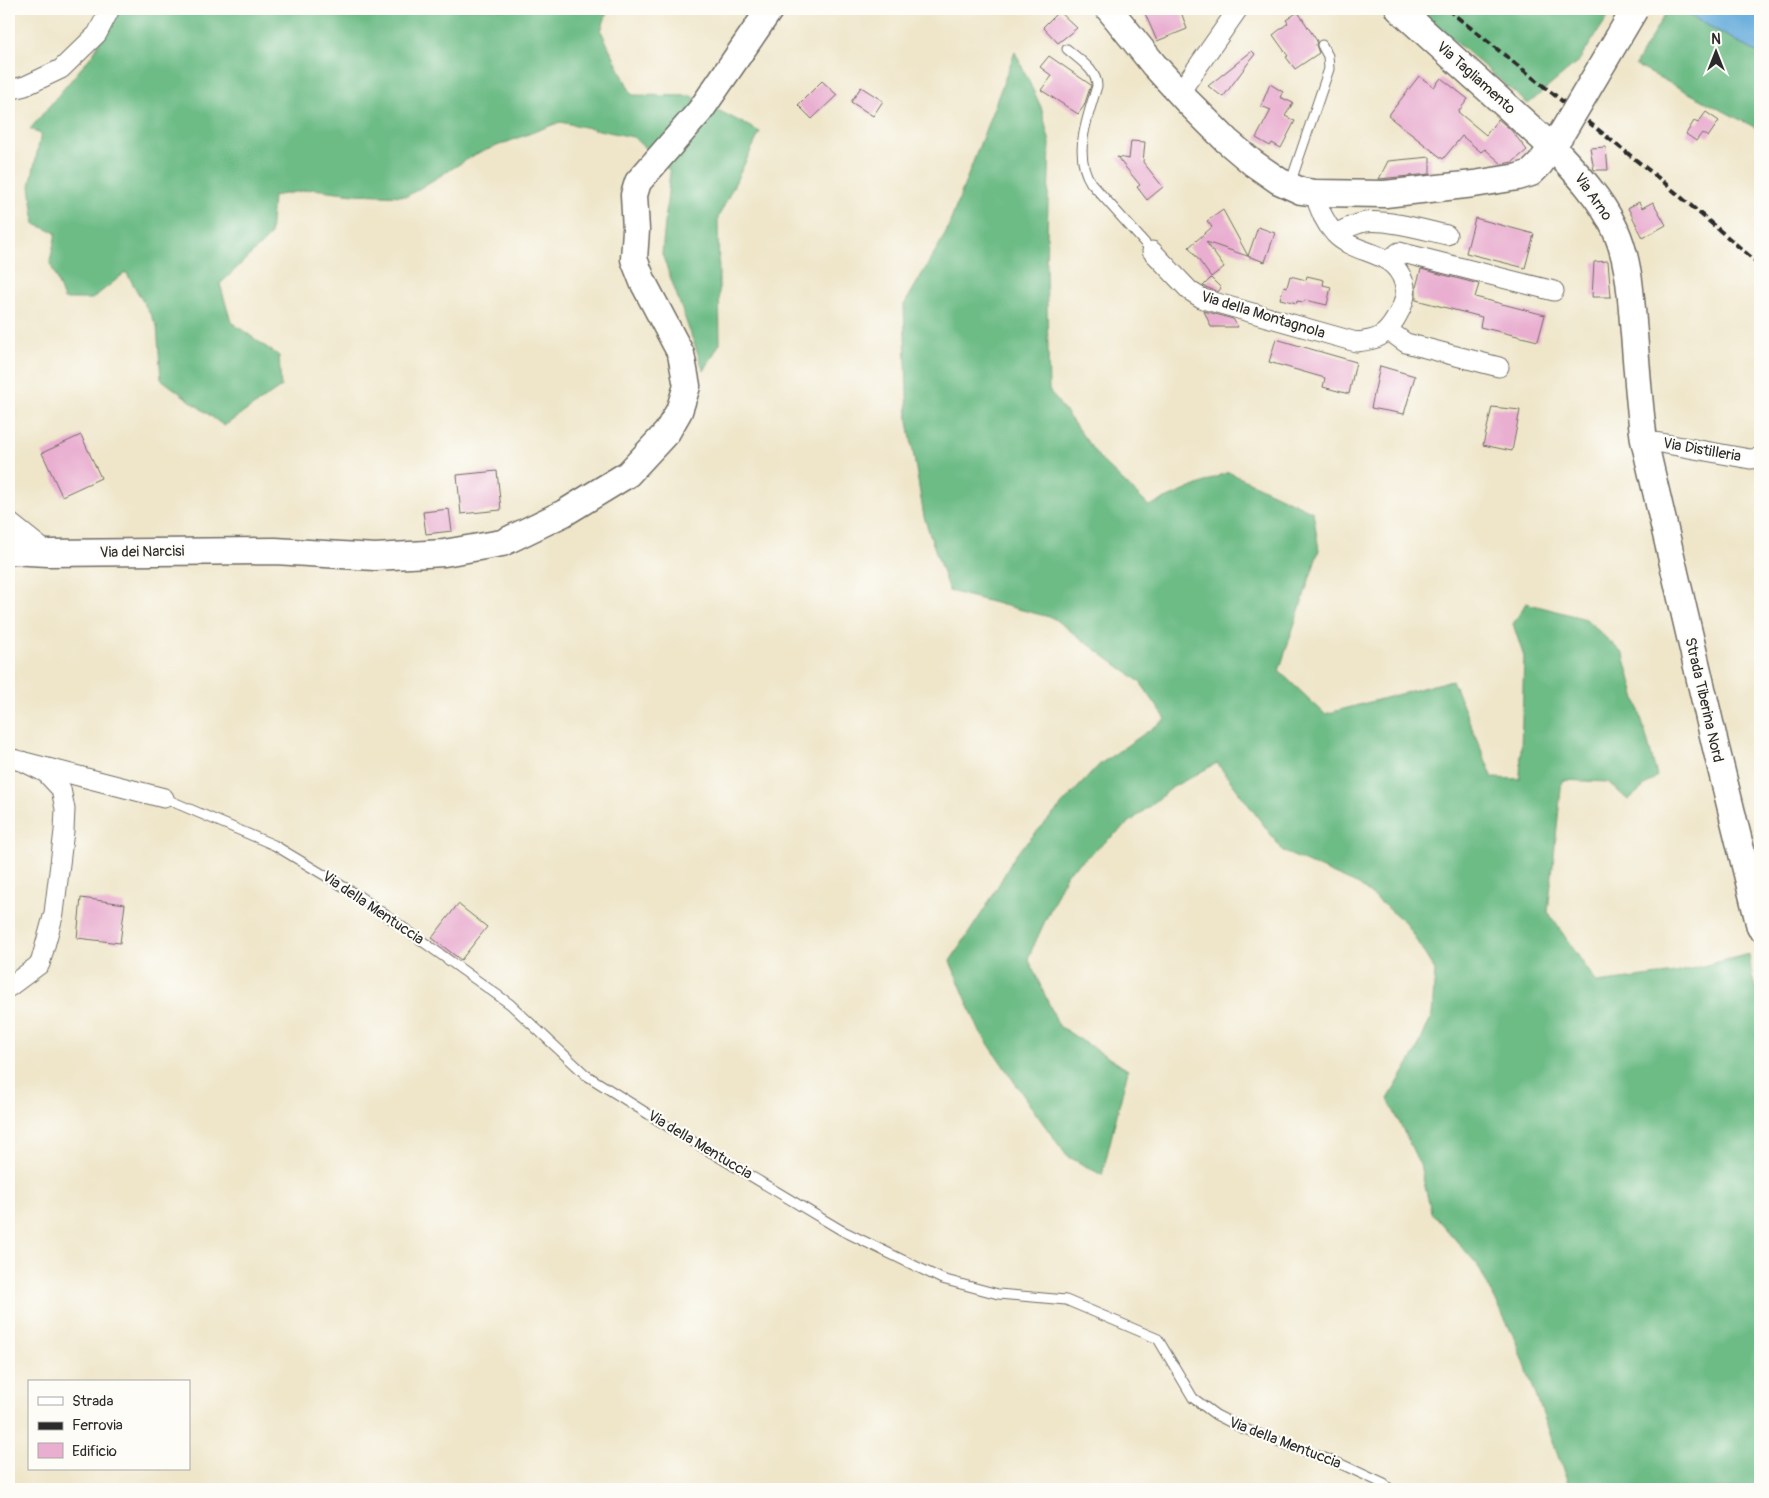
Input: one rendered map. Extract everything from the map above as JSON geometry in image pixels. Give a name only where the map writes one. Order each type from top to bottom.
[{"type":"street","points":[[9,90],[26,86],[61,70],[97,34],[110,9]]},
{"type":"street","name":"Via dei Narcisi","points":[[9,551],[48,553],[275,551],[375,557],[444,553],[502,543],[564,513],[628,474],[667,432],[679,411],[687,386],[681,354],[643,282],[634,259],[636,230],[634,195],[638,182],[700,110],[770,9]]},
{"type":"street","points":[[1109,9],[1154,65],[1227,141],[1279,182],[1301,191],[1315,193],[1385,194],[1474,184],[1518,177],[1531,172],[1558,140],[1635,9]]},
{"type":"street","points":[[1180,92],[1238,9]]},
{"type":"street","name":"Via Tagliamento","points":[[1399,9],[1558,140]]},
{"type":"street","name":"Via Arno","points":[[1558,140],[1576,171],[1599,200],[1618,239],[1630,283],[1640,408],[1644,440],[1652,473]]},
{"type":"street","points":[[1315,193],[1318,206],[1335,234],[1347,242],[1388,260],[1402,272],[1407,291],[1399,313],[1388,331],[1406,343],[1499,367]]},
{"type":"street","points":[[1335,234],[1349,226],[1366,222],[1380,222],[1447,234]]},
{"type":"street","name":"Via della Montagnola","points":[[1152,251],[1190,291],[1203,299],[1356,342],[1372,341],[1388,331]]},
{"type":"street","points":[[1388,260],[1399,252],[1554,291]]},
{"type":"street","name":"Via Distilleria","points":[[1644,440],[1750,458],[1760,458]]},
{"type":"street","name":"Strada Tiberina Nord","points":[[1652,473],[1712,735],[1760,927]]},
{"type":"street","points":[[9,522],[48,553]]},
{"type":"street","name":"Via della Mentuccia","points":[[15,759],[164,798]]},
{"type":"street","name":"Via della Mentuccia","points":[[9,987],[40,964],[54,913],[65,809],[61,789],[46,773],[15,759]]},
{"type":"lane","points":[[1289,186],[1329,69],[1328,56],[1322,45]]},
{"type":"lane","points":[[1067,49],[1093,72],[1097,80],[1097,86],[1082,138],[1085,174],[1152,251]]},
{"type":"lane","name":"Via della Mentuccia","points":[[164,798],[274,845],[359,896],[510,1004],[586,1074],[672,1129],[841,1230],[942,1280],[998,1294],[1066,1300],[1158,1339],[1193,1398],[1216,1415],[1242,1428],[1343,1465],[1384,1484],[1390,1489]]},
{"type":"green space","points":[[117,9],[608,9],[601,31],[632,95],[691,96],[760,132],[718,218],[720,343],[704,371],[662,254],[670,171],[633,137],[560,122],[476,154],[407,196],[354,194],[313,189],[273,196],[270,236],[220,284],[231,322],[279,356],[281,387],[224,426],[161,379],[157,326],[126,272],[92,299],[64,299],[50,262],[56,233],[35,224],[30,186],[41,134],[30,129],[93,54]]},
{"type":"green space","points":[[1417,9],[1613,9],[1578,62],[1528,104]]},
{"type":"green space","points":[[1668,9],[1678,9],[1760,54],[1760,130],[1635,65]]},
{"type":"green space","points":[[1015,52],[1041,107],[1050,143],[1046,265],[1049,390],[1101,460],[1149,506],[1228,472],[1313,512],[1319,550],[1279,671],[1325,714],[1452,680],[1493,778],[1520,779],[1524,657],[1513,624],[1526,603],[1586,619],[1624,655],[1657,776],[1628,800],[1608,782],[1562,780],[1548,912],[1597,983],[1675,973],[1749,954],[1752,977],[1760,1002],[1760,1489],[1570,1489],[1517,1343],[1477,1264],[1431,1212],[1420,1165],[1388,1099],[1416,1052],[1432,1015],[1435,971],[1405,922],[1359,885],[1284,852],[1217,763],[1173,787],[1067,873],[1028,958],[1059,1026],[1128,1070],[1102,1175],[1067,1156],[979,1030],[950,961],[986,907],[1016,854],[1100,764],[1166,719],[1140,682],[1053,618],[949,591],[924,517],[908,421],[904,305],[946,233]]},
{"type":"water","points":[[1678,9],[1760,9],[1760,54]]},
{"type":"building","points":[[1143,9],[1180,9],[1187,29],[1157,41]]},
{"type":"building","points":[[1059,11],[1077,28],[1058,43],[1043,27]]},
{"type":"building","points":[[1298,12],[1317,41],[1316,45],[1319,53],[1295,69],[1273,35],[1288,23],[1286,20]]},
{"type":"building","points":[[1252,51],[1255,54],[1223,97],[1208,86]]},
{"type":"building","points":[[1049,56],[1091,85],[1084,106],[1078,114],[1041,90],[1052,76],[1040,67]]},
{"type":"building","points":[[1419,76],[1434,87],[1441,78],[1468,99],[1458,112],[1486,135],[1498,119],[1510,129],[1527,150],[1513,162],[1502,164],[1485,149],[1481,152],[1462,136],[1443,159],[1388,116]]},
{"type":"building","points":[[822,81],[837,95],[812,119],[798,105]]},
{"type":"building","points":[[1270,84],[1283,92],[1280,97],[1293,103],[1285,116],[1295,121],[1281,148],[1272,143],[1270,146],[1256,138],[1271,110],[1261,106]]},
{"type":"building","points":[[861,87],[883,101],[873,116],[851,102]]},
{"type":"building","points":[[1706,112],[1719,121],[1708,137],[1702,133],[1696,141],[1686,134],[1694,121],[1698,123]]},
{"type":"building","points":[[1131,141],[1145,142],[1143,162],[1163,187],[1147,200],[1137,187],[1140,185],[1117,157],[1129,159]]},
{"type":"building","points":[[1606,147],[1608,170],[1594,170],[1590,148]]},
{"type":"building","points":[[1430,157],[1430,174],[1379,179],[1388,161]]},
{"type":"building","points":[[1639,202],[1642,208],[1653,202],[1666,225],[1643,238],[1628,208]]},
{"type":"building","points":[[1223,210],[1248,256],[1258,227],[1275,233],[1265,262],[1206,242],[1224,267],[1211,277],[1189,247],[1212,227],[1207,221]]},
{"type":"building","points":[[1475,218],[1534,234],[1525,268],[1466,253]]},
{"type":"building","points":[[1608,261],[1611,297],[1592,297],[1594,262]]},
{"type":"building","points":[[1421,269],[1479,284],[1475,297],[1545,315],[1538,341],[1480,327],[1482,317],[1416,300],[1416,287]]},
{"type":"building","points":[[1290,276],[1306,280],[1307,276],[1324,280],[1323,285],[1331,287],[1327,305],[1305,300],[1304,302],[1297,301],[1297,303],[1280,299],[1284,286],[1287,287]]},
{"type":"building","points":[[1211,278],[1221,288],[1218,292],[1203,286]]},
{"type":"building","points":[[1204,311],[1233,319],[1238,327],[1211,327]]},
{"type":"building","points":[[1276,339],[1356,362],[1349,394],[1323,387],[1325,378],[1269,362]]},
{"type":"building","points":[[1380,366],[1415,376],[1404,414],[1371,408]]},
{"type":"building","points":[[1492,407],[1520,410],[1512,451],[1483,445]]},
{"type":"building","points":[[81,435],[101,478],[62,496],[42,453]]},
{"type":"building","points":[[497,471],[501,510],[461,514],[457,475]]},
{"type":"building","points":[[449,509],[452,531],[426,534],[423,512]]},
{"type":"building","points":[[81,898],[125,904],[120,943],[77,938]]},
{"type":"building","points":[[458,904],[487,927],[461,960],[432,938]]},
{"type":"railway","points":[[1447,9],[1661,180],[1760,265]]}]
